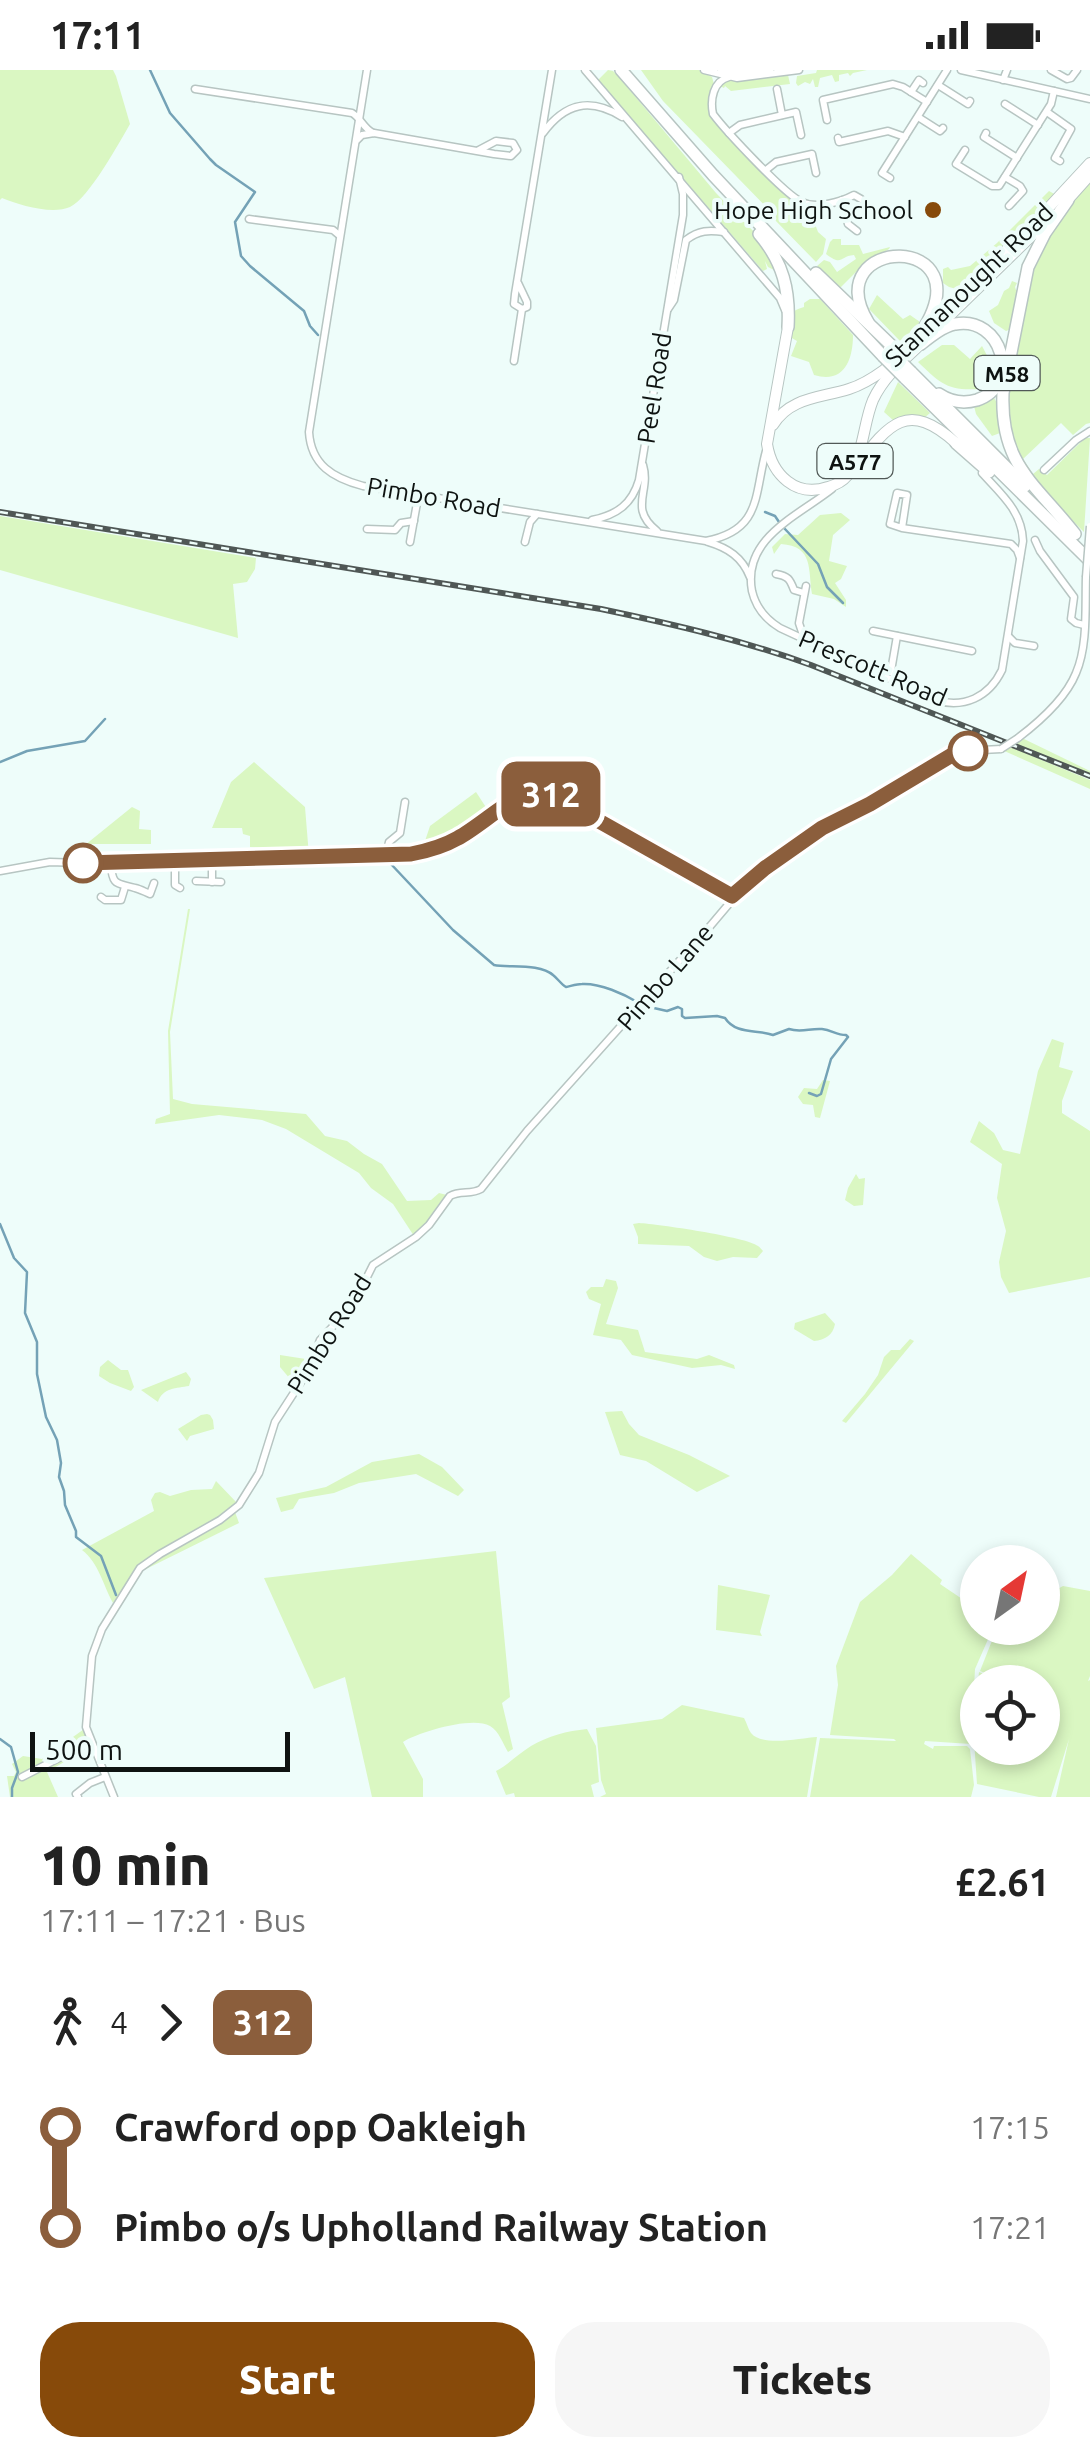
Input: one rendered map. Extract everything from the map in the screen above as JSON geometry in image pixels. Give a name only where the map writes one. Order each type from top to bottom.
[{"type":"highway","name":"M58","points":[[621,70],[713,175],[1090,548]]},
{"type":"highway","name":"M58","points":[[631,70],[698,148],[888,351]]},
{"type":"highway","points":[[713,175],[775,254],[789,296],[788,326]]},
{"type":"highway","name":"M58","points":[[1068,200],[1028,267],[1002,412],[1012,455],[1024,475],[1075,534]]},
{"type":"highway","points":[[888,351],[861,310],[858,297],[862,276],[884,257],[905,256],[924,264],[936,282],[937,303],[921,338]]},
{"type":"highway","points":[[816,273],[868,322]]},
{"type":"highway","points":[[921,338],[947,327],[971,324],[988,331],[1000,346],[1003,366],[990,392],[974,401],[960,402],[939,394]]},
{"type":"highway","name":"M58","points":[[910,373],[939,394],[988,450]]},
{"type":"highway","name":"M58","points":[[910,373],[1090,560]]},
{"type":"highway","points":[[956,443],[1050,522]]},
{"type":"main road","name":"Stannanought Road","points":[[845,478],[858,454],[877,392],[893,370],[1090,163]]},
{"type":"main road","name":"Stannanought Road","points":[[770,430],[792,405],[863,384],[884,370],[1068,200],[1090,175]]},
{"type":"main road","points":[[767,444],[788,326]]},
{"type":"main road","name":"A577","points":[[767,444],[777,473],[801,489],[819,490],[845,478],[887,430],[906,420],[926,422],[956,443]]},
{"type":"street","points":[[354,146],[355,116],[366,70]]},
{"type":"street","points":[[514,361],[522,310],[527,302],[518,284],[552,70]]},
{"type":"street","points":[[585,70],[780,298],[788,326]]},
{"type":"street","points":[[721,70],[770,70]]},
{"type":"street","points":[[707,71],[751,78],[799,70]]},
{"type":"street","points":[[890,178],[882,173],[947,70]]},
{"type":"street","points":[[961,70],[1090,99]]},
{"type":"street","points":[[1003,80],[1007,70]]},
{"type":"street","points":[[1051,70],[1067,79],[1076,70]]},
{"type":"street","points":[[707,71],[716,84]]},
{"type":"street","points":[[729,77],[716,84],[713,114],[798,201],[814,205],[854,195],[861,199]]},
{"type":"street","points":[[911,92],[919,80],[924,83]]},
{"type":"street","points":[[826,120],[822,100],[894,84],[927,102]]},
{"type":"street","points":[[938,85],[968,104],[970,101]]},
{"type":"street","points":[[195,89],[355,116],[374,133]]},
{"type":"street","points":[[777,89],[782,115]]},
{"type":"street","points":[[965,150],[956,164],[994,187],[999,186],[1047,111],[1054,92]]},
{"type":"street","points":[[1006,104],[1038,125]]},
{"type":"street","points":[[542,134],[558,116],[582,105],[609,109],[630,122]]},
{"type":"street","points":[[1047,111],[1071,129],[1055,158],[1060,161]]},
{"type":"street","points":[[729,133],[740,125],[796,112],[801,135]]},
{"type":"street","points":[[918,117],[940,131],[942,128]]},
{"type":"street","points":[[838,138],[839,142],[888,131],[904,137]]},
{"type":"street","points":[[354,146],[362,135],[374,133],[496,153],[513,155],[516,147],[499,141],[479,150]]},
{"type":"street","points":[[986,133],[984,136],[1018,158]]},
{"type":"street","points":[[492,144],[496,153]]},
{"type":"street","name":"Pimbo Road","points":[[354,146],[338,223],[310,423],[310,445],[316,459],[332,474],[363,486],[706,541]]},
{"type":"street","points":[[766,170],[776,162],[812,154],[816,173]]},
{"type":"street","points":[[1006,177],[1023,191],[1010,202]]},
{"type":"street","name":"Peel Road","points":[[581,521],[607,516],[624,506],[636,488],[684,206],[679,178]]},
{"type":"street","points":[[842,200],[848,224],[858,231]]},
{"type":"street","points":[[250,219],[337,233]]},
{"type":"street","name":"Peel Road","points":[[666,311],[674,300],[686,240],[709,230],[726,232]]},
{"type":"street","points":[[1044,470],[1090,430]]},
{"type":"street","points":[[956,443],[1012,506],[1022,533],[1011,544]]},
{"type":"street","points":[[706,541],[720,539],[746,522],[754,507],[767,444]]},
{"type":"street","name":"Peel Road","points":[[642,464],[646,475],[642,514],[662,534]]},
{"type":"street","points":[[750,579],[759,548],[768,536],[845,478]]},
{"type":"street","points":[[399,492],[417,503]]},
{"type":"street","points":[[902,528],[907,495],[897,492],[890,524],[902,528],[1011,544],[1020,559]]},
{"type":"street","points":[[410,542],[417,503],[423,495]]},
{"type":"street","points":[[510,510],[530,522]]},
{"type":"street","points":[[525,542],[530,522],[537,514]]},
{"type":"street","points":[[366,529],[395,530],[401,523],[414,521]]},
{"type":"street","points":[[1035,540],[1074,597],[1071,619],[1084,625],[1090,524]]},
{"type":"street","name":"Prescott Road","points":[[706,541],[723,547],[745,566],[757,606],[780,628],[941,702],[967,702],[993,686],[1002,670],[1022,533]]},
{"type":"street","points":[[776,574],[788,577],[794,590],[805,589],[800,624],[804,639]]},
{"type":"street","points":[[780,628],[800,624]]},
{"type":"street","name":"Pimbo Lane","points":[[461,1192],[481,1189],[726,908],[732,896],[776,860],[822,828],[952,755],[1001,749],[1018,738],[1069,687],[1078,670],[1084,625]]},
{"type":"street","points":[[873,631],[972,650]]},
{"type":"street","points":[[897,636],[891,663],[892,675],[901,684]]},
{"type":"street","points":[[1008,636],[1015,644],[1034,646]]},
{"type":"street","points":[[1005,657],[1015,644]]},
{"type":"street","points":[[867,668],[885,671],[891,663]]},
{"type":"street","points":[[0,871],[50,862],[111,864],[416,853],[456,840],[532,789],[542,789],[732,896]]},
{"type":"street","points":[[386,855],[389,842],[400,833],[405,802]]},
{"type":"street","points":[[212,860],[212,882]]},
{"type":"street","points":[[175,862],[175,885],[180,888]]},
{"type":"street","points":[[111,864],[116,882],[125,887],[150,894],[154,883]]},
{"type":"street","points":[[196,881],[221,882]]},
{"type":"street","points":[[100,897],[122,900],[125,887]]},
{"type":"street","name":"Pimbo Road","points":[[114,1797],[85,1723],[92,1656],[119,1598],[140,1568],[239,1505],[259,1473],[270,1433],[310,1368],[320,1340],[353,1305],[370,1268],[420,1234],[435,1220],[450,1196],[461,1192]]},
{"type":"street","points":[[22,1777],[90,1742]]},
{"type":"street","points":[[78,1797],[76,1794],[87,1785],[105,1777]]},
{"type":"green space","points":[[0,70],[113,70],[130,124],[94,182],[70,207],[45,210],[0,200]]},
{"type":"green space","points":[[608,70],[618,76],[716,193],[758,236],[776,271],[765,261],[767,269],[763,271],[598,80]]},
{"type":"green space","points":[[641,70],[699,70],[712,77],[710,110],[800,206],[806,227],[815,224],[826,239],[823,254],[816,262],[663,101]]},
{"type":"green space","points":[[817,70],[867,70],[839,75],[835,82],[832,75],[820,78],[818,87],[813,79],[810,84],[798,86],[797,76]]},
{"type":"green space","points":[[788,75],[790,84],[731,91],[720,86],[726,79]]},
{"type":"green space","points":[[1090,179],[1090,423],[1073,435],[1061,423],[1023,459],[1033,474],[1039,469],[1047,475],[1085,438],[1090,438],[1084,532],[1028,477],[1016,458],[1005,407],[1028,282],[1042,242]]},
{"type":"green space","points":[[1049,191],[1058,196],[960,290],[943,283],[943,269],[970,266]]},
{"type":"green space","points":[[833,239],[841,239],[841,245],[859,245],[863,254],[890,247],[863,265],[840,288],[817,266],[824,260],[837,272],[856,259],[854,255],[838,260],[826,254]]},
{"type":"green space","points":[[1012,281],[1019,290],[1011,329],[1006,331],[994,323],[989,311],[998,305]]},
{"type":"green space","points":[[877,295],[903,319],[910,315],[920,322],[901,342],[869,309]]},
{"type":"green space","points":[[810,299],[820,299],[853,335],[849,361],[833,376],[814,375],[809,362],[791,356],[797,341],[790,337],[790,317]]},
{"type":"green space","points":[[942,345],[954,345],[970,359],[982,346],[992,365],[979,389],[945,384],[918,362]]},
{"type":"green space","points":[[898,382],[930,413],[923,419],[894,421],[884,412]]},
{"type":"green space","points":[[994,398],[1000,433],[992,436],[974,406]]},
{"type":"green space","points":[[841,513],[850,520],[833,535],[829,561],[847,566],[835,583],[846,607],[834,599],[812,594],[807,561],[799,549],[781,544],[774,554],[772,547],[785,534],[798,535],[820,515]]},
{"type":"green space","points":[[0,516],[256,558],[247,582],[233,584],[238,638],[0,570]]},
{"type":"green space","points":[[1022,738],[1090,771],[1090,775],[1013,744]]},
{"type":"green space","points":[[1008,746],[1090,780],[1090,789],[1002,750]]},
{"type":"green space","points":[[254,762],[305,807],[309,856],[261,858],[261,848],[250,847],[250,836],[243,834],[242,828],[212,828],[231,782]]},
{"type":"green space","points":[[476,792],[491,815],[455,838],[422,850],[430,826]]},
{"type":"green space","points":[[132,807],[140,811],[139,829],[151,830],[151,844],[89,844],[85,863],[64,862]]},
{"type":"green space","points":[[188,909],[170,1032],[173,1099],[306,1114],[325,1136],[347,1141],[382,1164],[407,1201],[431,1200],[439,1193],[447,1195],[414,1236],[393,1204],[359,1173],[286,1129],[262,1120],[219,1115],[155,1124],[156,1119],[170,1114],[168,1031]]},
{"type":"green space","points":[[1052,1039],[1064,1043],[1059,1067],[1073,1071],[1062,1101],[1062,1113],[1090,1131],[1090,1277],[1009,1293],[999,1262],[1006,1231],[997,1198],[1002,1164],[970,1142],[979,1121],[994,1133],[1003,1150],[1020,1154],[1038,1071]]},
{"type":"green space","points":[[823,1080],[830,1081],[820,1118],[815,1117],[813,1105],[803,1104],[798,1097],[804,1088],[817,1089]]},
{"type":"green space","points":[[856,1174],[859,1179],[865,1178],[863,1205],[854,1206],[845,1200]]},
{"type":"green space","points":[[633,1224],[737,1239],[763,1251],[757,1258],[717,1261],[689,1246],[638,1244]]},
{"type":"green space","points":[[606,1279],[616,1281],[618,1288],[606,1324],[638,1330],[645,1352],[697,1359],[709,1355],[734,1365],[735,1369],[721,1365],[692,1368],[632,1355],[621,1340],[593,1335],[601,1304],[589,1299],[586,1292],[591,1287],[603,1287]]},
{"type":"green space","points":[[825,1313],[835,1324],[825,1338],[814,1341],[794,1329],[795,1323]]},
{"type":"green space","points":[[910,1339],[914,1341],[846,1423],[842,1421],[878,1375],[884,1357],[891,1350],[900,1350]]},
{"type":"green space","points":[[280,1355],[312,1360],[296,1386],[280,1367]]},
{"type":"green space","points":[[108,1360],[121,1370],[128,1370],[134,1387],[131,1391],[99,1376],[100,1367]]},
{"type":"green space","points":[[186,1372],[191,1379],[189,1386],[166,1391],[158,1402],[141,1390]]},
{"type":"green space","points":[[622,1411],[639,1435],[730,1476],[697,1492],[646,1461],[620,1455],[605,1412]]},
{"type":"green space","points":[[207,1414],[214,1429],[190,1436],[187,1441],[178,1429]]},
{"type":"green space","points":[[419,1454],[442,1467],[464,1490],[458,1496],[416,1474],[359,1483],[334,1493],[299,1499],[293,1509],[281,1512],[276,1498],[326,1487],[372,1462]]},
{"type":"green space","points":[[216,1481],[237,1503],[139,1565],[113,1603],[97,1568],[82,1550],[154,1511],[151,1500],[155,1493],[170,1496],[212,1489]]},
{"type":"green space","points":[[235,1512],[239,1523],[142,1571],[163,1555]]},
{"type":"green space","points":[[496,1551],[510,1697],[502,1703],[513,1749],[508,1752],[496,1731],[482,1723],[446,1726],[421,1734],[403,1742],[423,1779],[423,1797],[372,1797],[345,1677],[314,1689],[264,1578]]},
{"type":"green space","points":[[911,1554],[942,1580],[940,1584],[960,1598],[960,1645],[986,1645],[977,1665],[960,1665],[960,1743],[924,1744],[933,1749],[960,1746],[960,1765],[972,1765],[971,1797],[810,1797],[820,1738],[896,1741],[830,1735],[838,1685],[836,1666],[860,1602]]},
{"type":"green space","points":[[718,1585],[770,1595],[762,1636],[716,1630]]},
{"type":"green space","points":[[1060,1588],[1090,1591],[1090,1797],[1056,1797],[1069,1739],[1051,1797],[977,1784],[976,1765],[1060,1765],[1060,1665],[982,1665],[990,1645],[1060,1645]]},
{"type":"green space","points":[[682,1705],[744,1718],[751,1733],[764,1740],[817,1737],[807,1797],[600,1797],[606,1794],[596,1728],[662,1719]]},
{"type":"green space","points":[[87,1727],[93,1745],[47,1772],[58,1797],[10,1797],[7,1776],[16,1772],[12,1764],[23,1756],[42,1759]]},
{"type":"green space","points":[[587,1729],[596,1746],[599,1782],[591,1785],[594,1797],[506,1795],[496,1771],[544,1739]]},
{"type":"waterway","points":[[150,70],[170,113],[216,165],[255,192],[235,222],[241,256],[304,311],[318,335]]},
{"type":"waterway","points":[[765,512],[779,522]]},
{"type":"waterway","points":[[784,528],[818,564],[827,587],[843,603]]},
{"type":"waterway","points":[[0,762],[27,751],[85,741],[105,719]]},
{"type":"waterway","points":[[389,859],[453,930],[494,965],[540,969],[566,987],[596,985],[639,1003]]},
{"type":"waterway","points":[[645,1006],[667,1011],[678,1007],[685,1018],[717,1016],[741,1029],[773,1035],[789,1029],[818,1029],[846,1035],[831,1059],[821,1094],[809,1093]]},
{"type":"waterway","points":[[0,1224],[14,1258],[27,1272],[25,1313],[37,1342],[37,1374],[46,1417],[57,1440],[65,1505],[76,1537],[101,1556],[116,1595]]},
{"type":"waterway","points":[[0,1739],[11,1747],[18,1772],[12,1797]]},
{"type":"railway","points":[[0,512],[601,609],[680,627],[811,665],[1090,776]]},
{"type":"bus line","name":"312","points":[[83,863],[411,854],[456,840],[529,790],[542,789],[732,896],[822,828],[952,755],[968,751]]},
{"type":"place","name":"Hope High School","points":[[933,210]]}]
